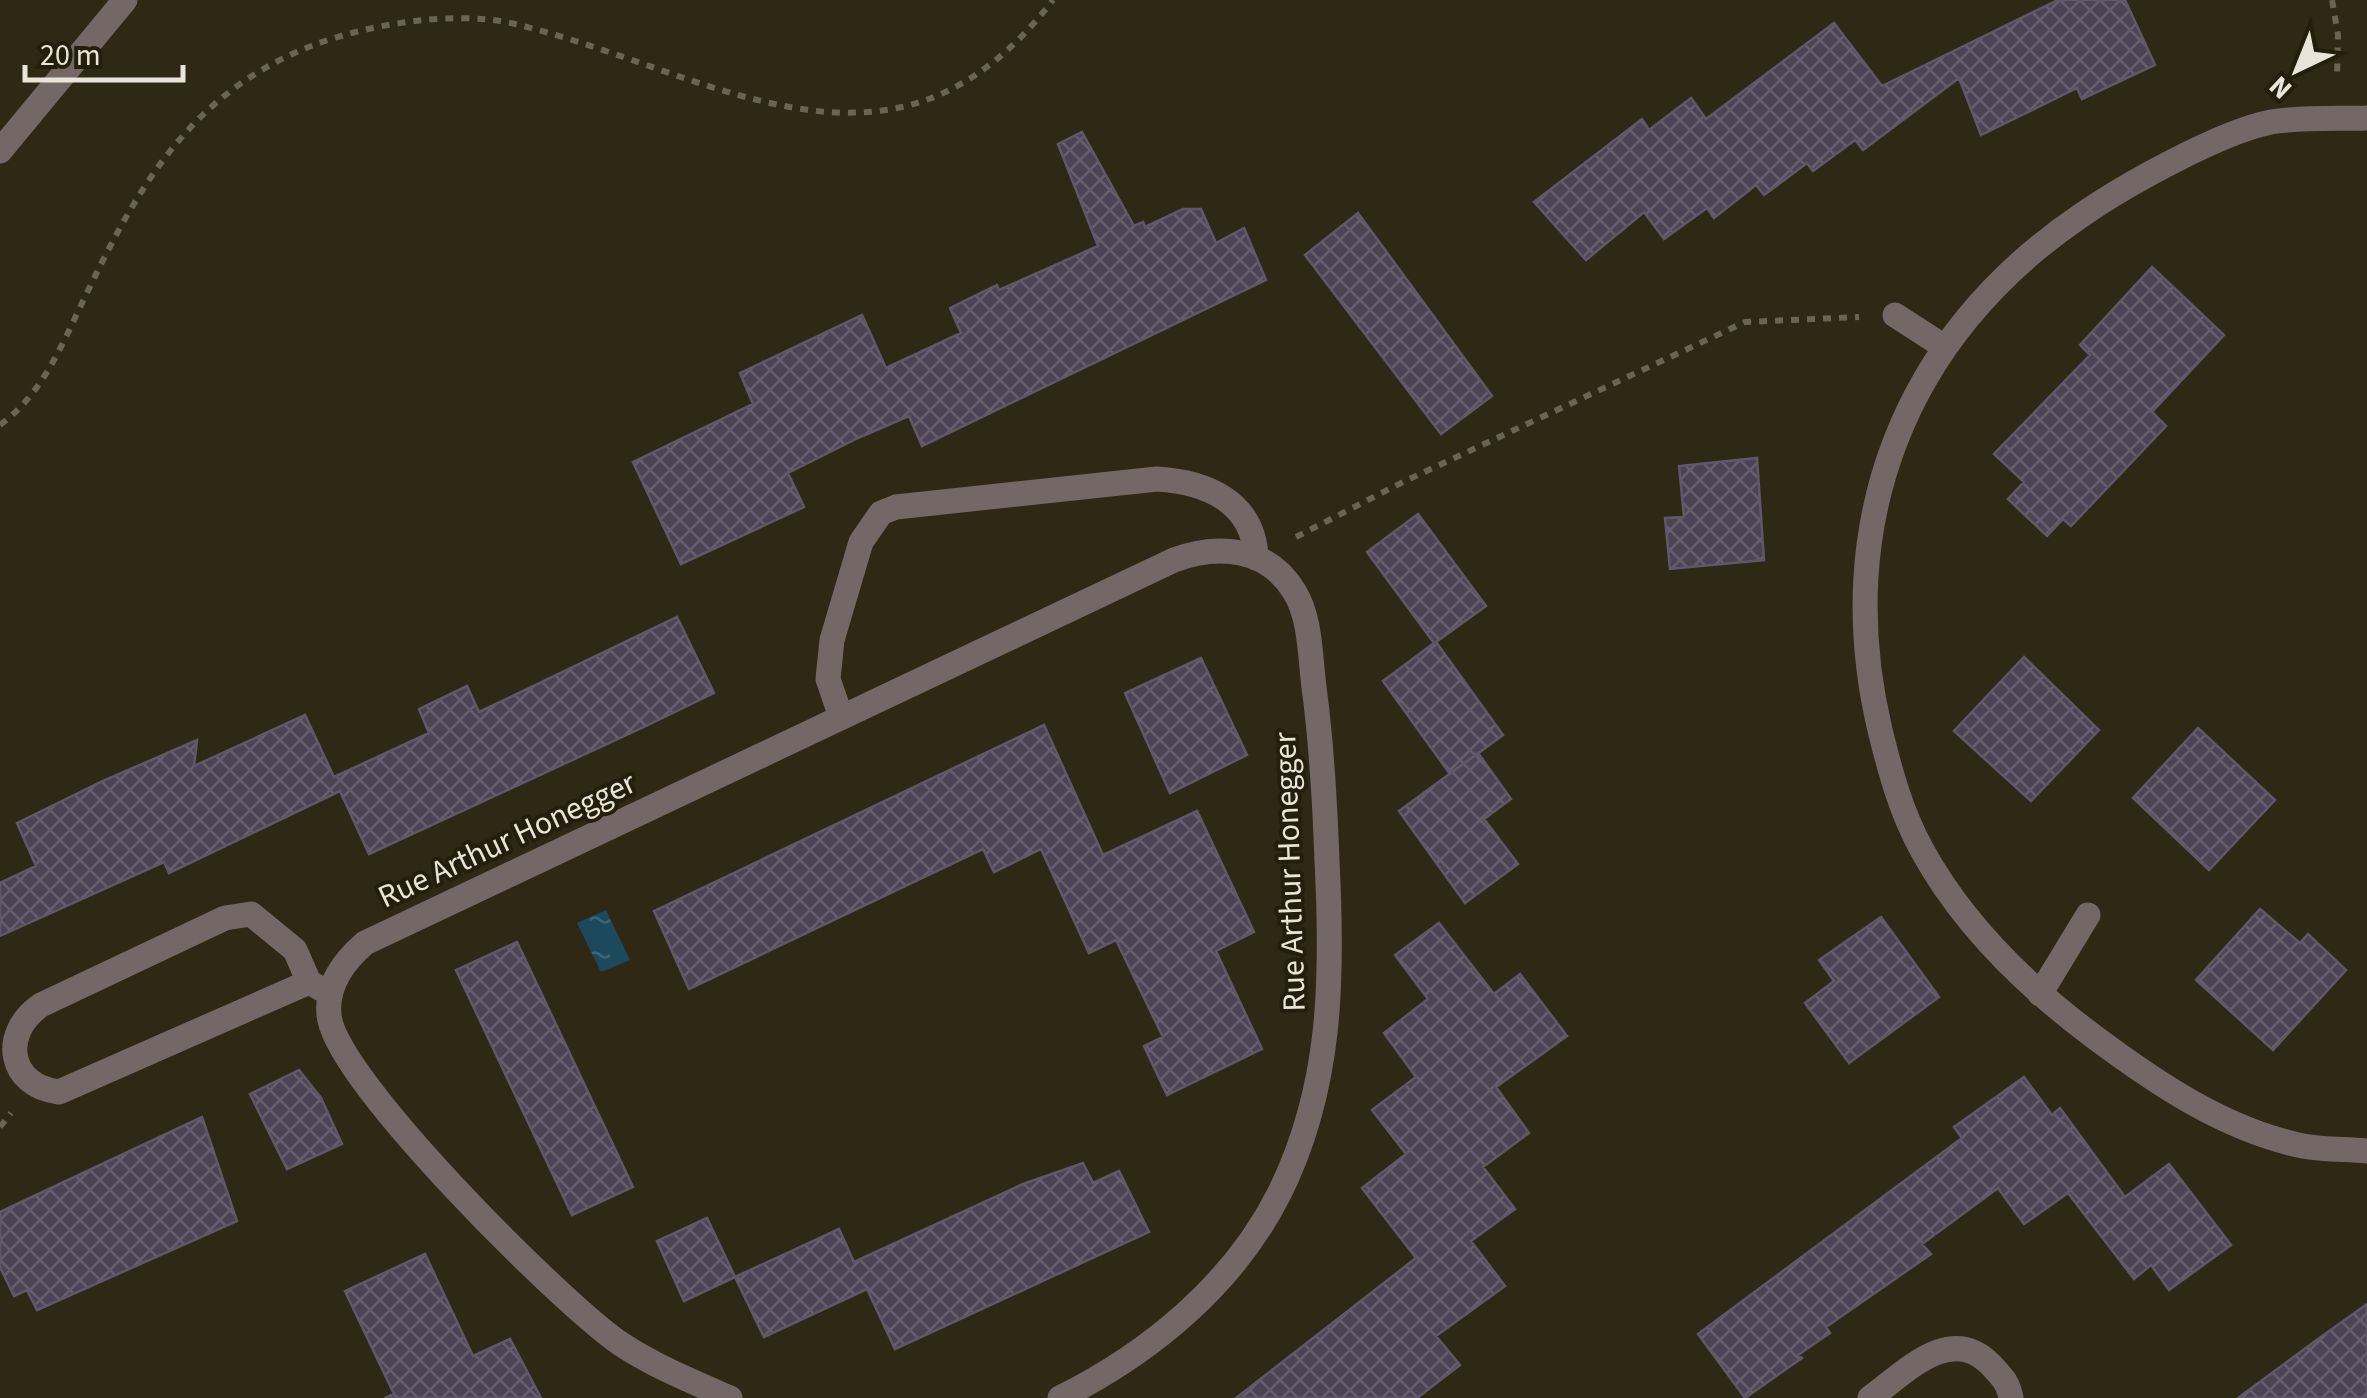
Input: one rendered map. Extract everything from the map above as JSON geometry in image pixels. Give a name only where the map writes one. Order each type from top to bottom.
[{"type":"street","points":[[0,152],[125,0]]},
{"type":"street","points":[[2367,118],[2270,122],[2118,190],[2034,247],[1963,319],[1943,346],[1913,401],[1884,474],[1867,540],[1862,617],[1870,690],[1893,785],[1921,849],[1970,923],[2040,994],[2180,1097],[2234,1122],[2303,1146],[2367,1151]]},
{"type":"street","points":[[1895,315],[1943,346]]},
{"type":"street","points":[[841,717],[828,679],[832,640],[860,542],[881,513],[896,507],[1157,480],[1186,481],[1232,502],[1246,518],[1255,538],[1256,558]]},
{"type":"street","name":"Rue Arthur Honegger","points":[[319,988],[366,943],[1174,560],[1201,550],[1232,549],[1256,558],[1278,571],[1296,593],[1304,618],[1321,741],[1332,974],[1314,1105],[1277,1198],[1218,1284],[1148,1344],[1060,1398]]},
{"type":"street","points":[[319,988],[59,1092],[34,1086],[18,1065],[12,1042],[23,1016],[41,1005],[225,918],[251,914],[295,950],[319,988],[346,1060],[510,1248],[621,1344],[730,1398]]},
{"type":"street","points":[[2040,994],[2088,915]]},
{"type":"street","points":[[1870,1398],[1942,1348],[1954,1347],[1965,1347],[1985,1358],[2008,1383],[2011,1398]]},
{"type":"path","points":[[0,426],[22,408],[52,366],[130,204],[166,151],[235,88],[285,57],[344,34],[427,20],[512,23],[765,105],[830,115],[898,108],[950,90],[1004,56],[1053,0]]},
{"type":"path","points":[[2332,0],[2338,35],[2335,119]]},
{"type":"path","points":[[1256,558],[1403,482],[1744,322],[1895,315]]},
{"type":"water","points":[[606,910],[630,960],[601,972],[577,923]]},
{"type":"building","points":[[2058,0],[2125,0],[2155,65],[2082,99],[2077,88],[1981,135],[1959,78],[1863,150],[1855,140],[1813,171],[1807,163],[1764,195],[1756,185],[1714,218],[1707,208],[1664,239],[1644,212],[1586,260],[1534,202],[1642,119],[1649,130],[1691,98],[1706,119],[1834,23],[1882,86]]},
{"type":"building","points":[[1082,132],[1134,226],[1143,222],[1145,227],[1183,209],[1201,209],[1216,243],[1244,228],[1266,280],[922,446],[909,416],[858,438],[788,473],[804,507],[681,564],[633,462],[753,404],[740,373],[862,315],[886,368],[961,333],[950,308],[997,285],[999,290],[1098,246],[1058,144]]},
{"type":"building","points":[[1358,213],[1492,396],[1441,434],[1305,255]]},
{"type":"building","points":[[2152,267],[2224,335],[2152,412],[2166,426],[2071,526],[2063,519],[2047,536],[2008,499],[2024,482],[1994,454],[2090,355],[2080,345]]},
{"type":"building","points":[[1757,458],[1764,560],[1670,569],[1665,518],[1684,517],[1679,466]]},
{"type":"building","points":[[1418,514],[1486,606],[1436,642],[1503,735],[1450,774],[1383,681],[1434,643],[1367,552]]},
{"type":"building","points":[[677,617],[714,693],[646,726],[369,854],[340,791],[169,873],[164,862],[0,936],[0,883],[36,866],[17,823],[103,781],[197,740],[194,766],[305,715],[334,777],[429,733],[419,709],[467,686],[479,712]]},
{"type":"building","points":[[2024,657],[2099,730],[2031,801],[1954,731]]},
{"type":"building","points":[[1201,658],[1247,755],[1170,793],[1125,693]]},
{"type":"building","points":[[1044,725],[1103,855],[1197,811],[1254,932],[1216,951],[1262,1049],[1167,1095],[1144,1046],[1163,1037],[1116,940],[1089,953],[1041,849],[994,872],[983,849],[689,989],[654,911]]},
{"type":"building","points":[[2198,728],[2275,800],[2209,870],[2133,798]]},
{"type":"building","points":[[1478,753],[1511,799],[1484,819],[1518,864],[1465,903],[1399,811]]},
{"type":"building","points":[[2260,909],[2300,943],[2308,934],[2346,970],[2273,1050],[2196,980]]},
{"type":"building","points":[[1881,917],[1939,997],[1849,1063],[1805,1003],[1834,981],[1819,960]]},
{"type":"building","points":[[1439,923],[1494,994],[1520,974],[1567,1036],[1496,1087],[1529,1133],[1483,1167],[1515,1209],[1471,1241],[1505,1286],[1436,1336],[1460,1365],[1417,1398],[1236,1398],[1416,1258],[1362,1188],[1406,1154],[1372,1110],[1416,1077],[1384,1033],[1428,999],[1395,955]]},
{"type":"building","points":[[517,942],[633,1187],[572,1215],[456,970]]},
{"type":"building","points":[[299,1070],[321,1098],[342,1144],[287,1169],[250,1094]]},
{"type":"building","points":[[2024,1077],[2052,1115],[2060,1108],[2125,1197],[2169,1164],[2231,1245],[2169,1290],[2151,1265],[2134,1279],[2068,1193],[2024,1224],[1998,1188],[1922,1244],[1931,1254],[1826,1327],[1830,1333],[1798,1355],[1802,1358],[1745,1398],[1698,1334],[1962,1138],[1954,1127]]},
{"type":"building","points":[[202,1117],[237,1221],[37,1310],[27,1290],[14,1296],[0,1267],[0,1212]]},
{"type":"building","points":[[1083,1163],[1093,1183],[1119,1171],[1149,1232],[895,1349],[867,1289],[764,1337],[735,1277],[839,1229],[854,1262],[1023,1184]]},
{"type":"building","points":[[707,1218],[735,1277],[684,1301],[657,1241]]},
{"type":"building","points":[[425,1254],[473,1356],[510,1339],[541,1398],[385,1398],[394,1394],[345,1291]]},
{"type":"building","points":[[2367,1304],[2367,1398],[2238,1398],[2318,1339]]}]
